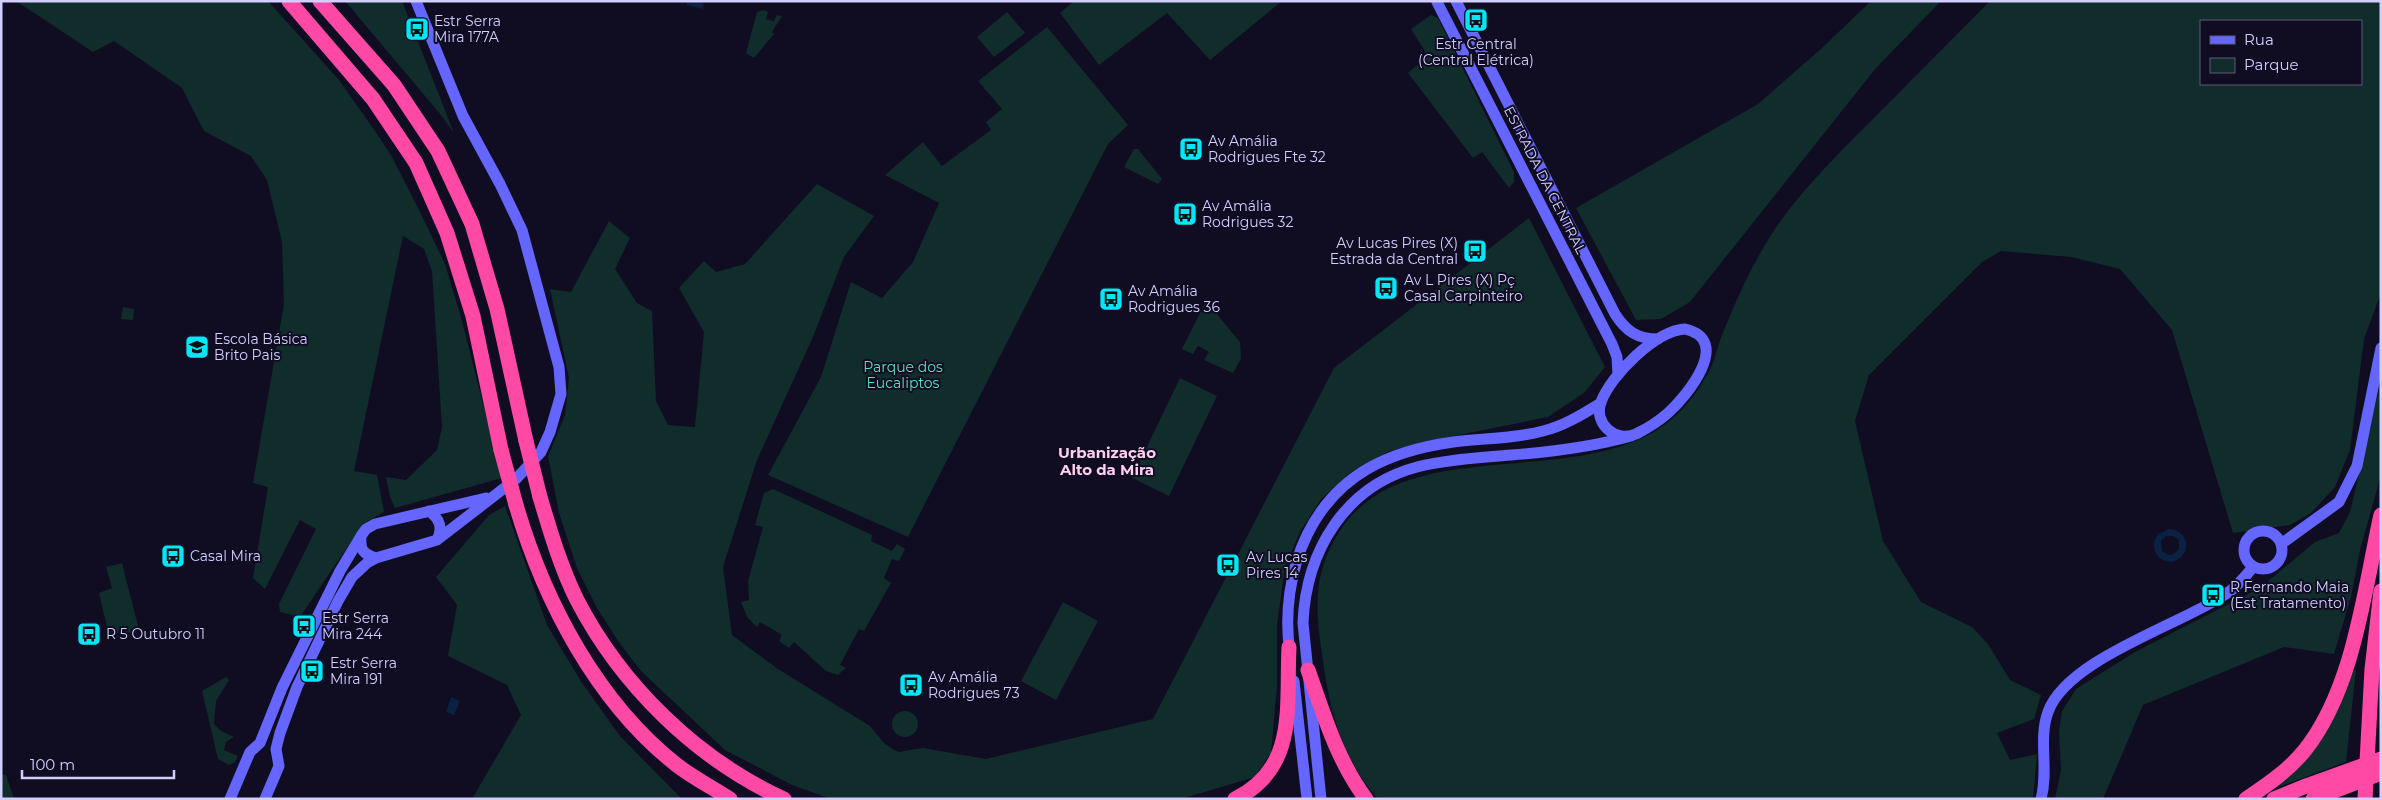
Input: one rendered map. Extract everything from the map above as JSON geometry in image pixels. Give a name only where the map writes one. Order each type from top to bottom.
[{"type":"highway","points":[[288,1],[373,99],[416,163],[447,233],[473,316],[501,450],[528,547],[555,609],[585,660],[636,726],[678,766],[730,799]]},
{"type":"highway","points":[[320,1],[394,85],[438,151],[472,224],[498,309],[540,497],[552,537],[577,600],[606,648],[651,705],[697,746],[763,789],[784,799]]},
{"type":"highway","points":[[2246,799],[2281,774],[2304,751],[2321,727],[2334,702],[2352,653],[2381,515]]},
{"type":"highway","points":[[2365,799],[2372,669],[2381,591]]},
{"type":"highway","points":[[1235,799],[1263,781],[1280,755],[1286,729],[1289,647]]},
{"type":"highway","points":[[1308,670],[1338,755],[1353,782],[1366,799]]},
{"type":"highway","points":[[2310,792],[2381,759]]},
{"type":"highway","points":[[2274,799],[2310,792],[2381,773]]},
{"type":"main road","points":[[266,799],[279,766],[276,749],[292,699],[338,601],[352,577],[367,563],[376,558],[437,540],[516,479],[540,452],[550,432],[561,394],[559,367],[522,230],[500,184],[463,116],[416,1]]},
{"type":"main road","name":"ESTRADA DA CENTRAL","points":[[1456,1],[1615,314],[1631,333],[1645,339],[1658,339]]},
{"type":"main road","name":"ESTRADA DA CENTRAL","points":[[1437,2],[1612,344],[1617,358],[1618,374]]},
{"type":"main road","points":[[1484,94],[1500,87]]},
{"type":"main road","points":[[1307,799],[1289,647],[1288,618],[1293,576],[1300,550],[1317,516],[1329,501],[1366,468],[1387,458],[1418,448],[1454,442],[1519,437],[1546,431],[1601,403],[1618,374],[1658,339],[1677,330],[1694,332],[1705,345],[1705,362],[1694,383],[1680,401],[1652,425],[1631,436],[1597,445],[1457,460],[1418,467],[1391,476],[1352,501],[1327,534],[1310,576],[1304,604],[1303,623],[1321,799]]},
{"type":"main road","points":[[2281,544],[2339,502],[2357,466],[2381,348]]},
{"type":"main road","points":[[1601,403],[1601,419],[1606,429],[1619,436],[1631,436]]},
{"type":"main road","points":[[230,799],[250,752],[260,743],[306,638],[340,571],[366,529],[375,524],[490,498]]},
{"type":"main road","points":[[429,511],[440,523],[441,531],[437,540]]},
{"type":"main road","points":[[2261,531],[2268,531],[2273,534],[2281,544],[2281,557],[2272,567],[2266,570],[2253,567],[2245,558],[2243,552],[2246,541],[2250,536],[2261,531]]},
{"type":"main road","points":[[361,536],[360,547],[365,555],[376,558]]},
{"type":"main road","points":[[2041,799],[2046,777],[2044,728],[2048,712],[2057,694],[2114,652],[2194,613],[2228,593],[2253,567]]},
{"type":"main road","points":[[260,743],[268,744],[276,749]]},
{"type":"green space","points":[[16,1],[268,1],[339,80],[391,155],[422,216],[445,264],[462,321],[502,478],[395,508],[390,497],[386,477],[406,480],[437,450],[442,427],[432,271],[424,249],[403,236],[354,471],[377,475],[384,512],[363,524],[300,617],[280,612],[279,604],[316,529],[300,520],[265,589],[253,578],[268,487],[253,483],[284,304],[282,242],[267,180],[251,156],[204,131],[182,88],[114,41],[93,52]]},
{"type":"green space","points":[[345,1],[402,1],[454,133],[441,115]]},
{"type":"green space","points":[[1074,1],[1282,1],[1210,60],[1167,13],[1099,65],[1060,13]]},
{"type":"green space","points":[[1871,1],[1941,1],[1876,68],[1690,302],[1661,319],[1636,320],[1576,208],[1758,104],[1822,48]]},
{"type":"green space","points":[[1990,1],[2381,1],[2381,293],[2364,339],[2350,450],[2335,487],[2311,513],[2290,525],[2233,533],[2172,330],[2120,269],[2071,257],[2001,251],[1982,262],[1869,375],[1855,421],[1883,541],[1921,602],[1972,627],[1988,644],[2010,680],[2041,695],[2034,719],[1997,733],[2010,760],[2037,754],[2033,799],[1378,799],[1364,781],[1344,744],[1331,704],[1323,662],[1318,611],[1319,584],[1331,545],[1339,532],[1368,500],[1406,481],[1449,470],[1543,461],[1590,454],[1633,442],[1671,420],[1691,400],[1707,374],[1728,319],[1766,243],[1785,215],[1828,165]]},
{"type":"green space","points":[[763,10],[768,12],[766,19],[774,21],[777,15],[782,16],[772,32],[774,34],[754,58],[746,53],[757,12]]},
{"type":"green space","points":[[1007,12],[1025,33],[994,57],[977,37]]},
{"type":"green space","points":[[1431,15],[1438,18],[1514,172],[1514,182],[1509,188],[1482,152],[1473,158],[1408,73],[1428,56],[1411,29]]},
{"type":"green space","name":"Parque dos Eucaliptos","points":[[1047,27],[1128,125],[1108,144],[908,537],[768,475],[821,377],[851,282],[882,298],[913,262],[939,203],[885,175],[923,142],[942,166],[991,130],[986,122],[1002,109],[978,81]]},
{"type":"green space","points":[[1134,149],[1138,149],[1162,179],[1158,184],[1124,167]]},
{"type":"green space","points":[[817,184],[874,216],[844,257],[813,337],[757,460],[723,567],[732,635],[778,669],[870,726],[885,744],[898,752],[923,748],[986,759],[1153,719],[1334,368],[1529,218],[1605,367],[1584,393],[1548,417],[1419,443],[1387,452],[1351,472],[1321,499],[1300,532],[1285,567],[1277,625],[1277,686],[1271,752],[1255,777],[1181,799],[831,799],[792,785],[725,750],[641,671],[618,641],[597,608],[577,568],[559,513],[548,456],[565,415],[569,378],[550,289],[571,292],[609,221],[630,238],[615,269],[637,303],[652,311],[656,401],[668,425],[695,427],[704,332],[679,288],[704,261],[716,272],[745,264]]},
{"type":"green space","points":[[1206,301],[1240,342],[1241,359],[1233,373],[1204,360],[1209,352],[1198,346],[1193,354],[1182,349]]},
{"type":"green space","points":[[123,307],[134,309],[133,320],[121,319]]},
{"type":"green space","points":[[1180,378],[1217,396],[1169,496],[1132,478]]},
{"type":"green space","points":[[2381,380],[2381,475],[2360,550],[2351,597],[2334,654],[2284,647],[2143,705],[2103,799],[2055,799],[2061,770],[2059,732],[2062,711],[2076,689],[2135,652],[2260,588],[2315,542],[2339,533],[2350,512]]},
{"type":"green space","points":[[773,489],[872,535],[871,541],[892,551],[897,544],[905,549],[899,561],[892,559],[884,578],[891,583],[864,631],[859,629],[840,665],[846,668],[838,675],[826,671],[794,642],[789,648],[779,641],[782,635],[760,622],[757,627],[747,617],[741,602],[749,600],[748,581],[763,527],[755,525],[764,493]]},
{"type":"green space","points":[[505,506],[547,625],[582,683],[620,736],[682,799],[472,799],[521,715],[507,685],[448,656],[457,605],[436,577],[489,515]]},
{"type":"green space","points":[[122,563],[139,630],[123,634],[108,631],[99,593],[112,588],[106,567]]},
{"type":"green space","points":[[1063,602],[1098,621],[1056,700],[1021,681]]},
{"type":"green space","points":[[2356,669],[2346,762],[2278,787],[2275,783],[2348,677]]},
{"type":"green space","points":[[226,677],[229,680],[216,701],[214,724],[221,731],[234,737],[226,742],[224,750],[238,756],[235,762],[229,765],[218,759],[202,691]]},
{"type":"green space","points":[[905,711],[914,715],[918,724],[914,733],[905,737],[896,733],[892,724],[896,715]]},
{"type":"green space","points":[[1,774],[6,775],[14,799],[1,799]]},
{"type":"water","points":[[687,1],[697,1],[704,4],[703,9],[687,5]]},
{"type":"water","points":[[2169,529],[2182,534],[2185,539],[2186,549],[2179,559],[2172,562],[2158,556],[2154,544],[2158,534]],"holes":[[[2166,536],[2173,536],[2179,540],[2179,549],[2174,554],[2168,555],[2162,551],[2161,541]]]},
{"type":"water","points":[[451,697],[460,701],[454,715],[446,712]]},
{"type":"place","name":"Estr Central (Central Elétrica)","points":[[1476,20]]},
{"type":"place","name":"Estr Serra Mira 177A","points":[[417,29]]},
{"type":"place","name":"Av Amália Rodrigues Fte 32","points":[[1191,149]]},
{"type":"place","name":"Av Amália Rodrigues 32","points":[[1185,214]]},
{"type":"place","name":"Av Lucas Pires (X) Estrada da Central","points":[[1475,251]]},
{"type":"place","name":"Av L Pires (X) Pç Casal Carpinteiro","points":[[1386,288]]},
{"type":"place","name":"Av Amália Rodrigues 36","points":[[1111,299]]},
{"type":"place","name":"Escola Básica Brito Pais","points":[[197,347]]},
{"type":"place","name":"Casal Mira","points":[[173,556]]},
{"type":"place","name":"Av Lucas Pires 14","points":[[1228,565]]},
{"type":"place","name":"R Fernando Maia (Est Tratamento)","points":[[2213,595]]},
{"type":"place","name":"Estr Serra Mira 244","points":[[304,626]]},
{"type":"place","name":"R 5 Outubro 11","points":[[89,634]]},
{"type":"place","name":"Estr Serra Mira 191","points":[[312,671]]},
{"type":"place","name":"Av Amália Rodrigues 73","points":[[911,685]]},
{"type":"district","name":"Urbanização Alto da Mira","points":[[1107,460]]}]
